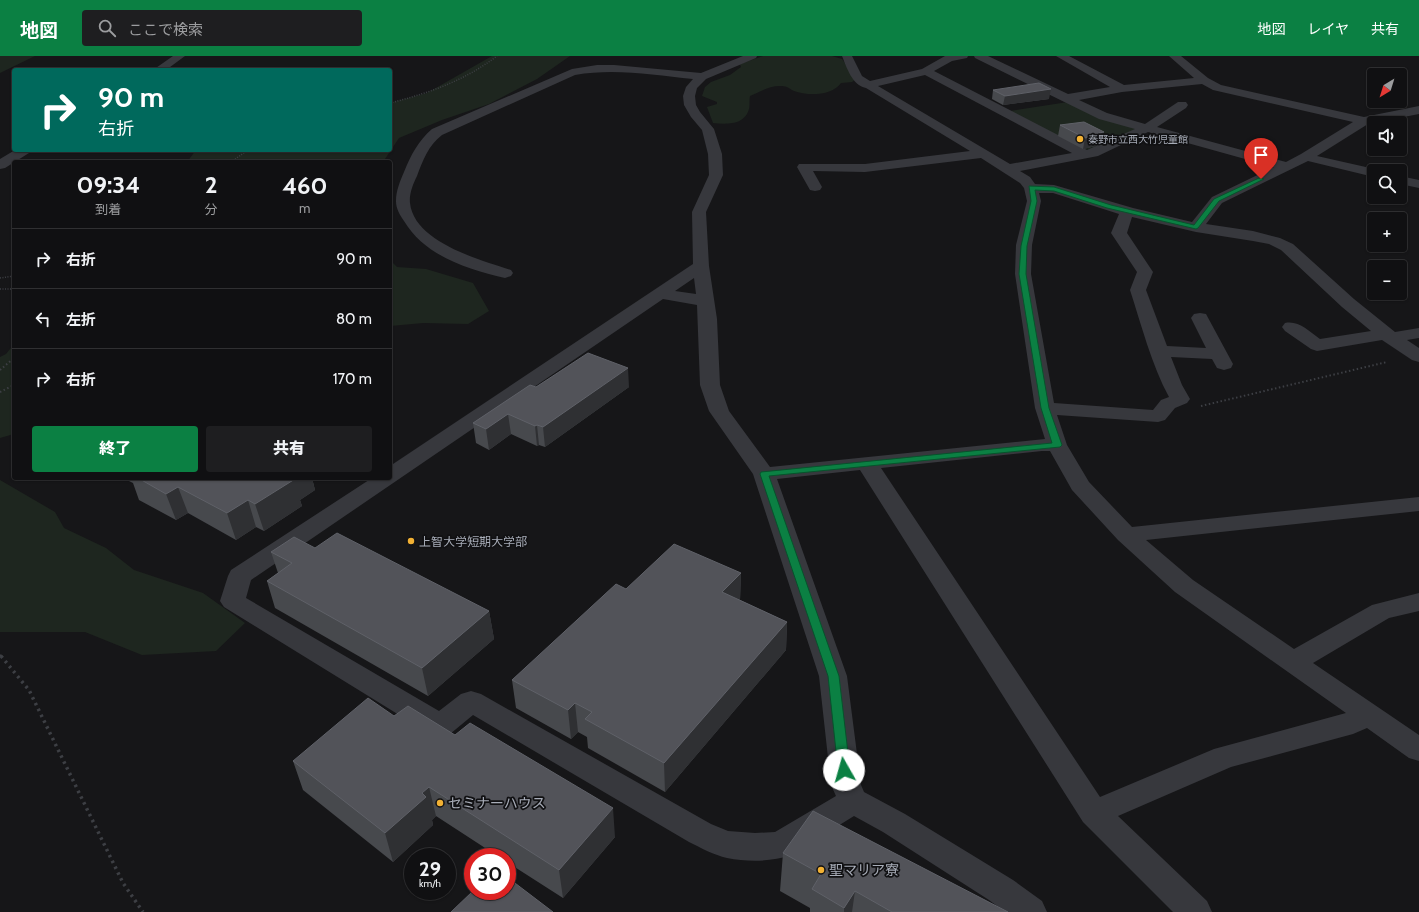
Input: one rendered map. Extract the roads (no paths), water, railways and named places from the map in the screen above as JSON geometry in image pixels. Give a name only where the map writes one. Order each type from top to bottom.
[{"type":"street","points":[[162,68],[180,56]]},
{"type":"street","points":[[752,56],[702,77],[692,87],[689,96],[690,105],[695,114],[708,129],[715,154],[716,175],[699,212],[702,266],[708,319],[710,385],[719,411],[764,474],[833,676],[846,785],[853,801],[894,824],[1001,890],[1030,912]]},
{"type":"street","points":[[847,56],[852,65],[854,74],[866,85],[1008,169],[1025,180],[1031,188],[1034,201],[1024,246],[1023,274],[1045,408],[1057,445],[1080,485],[1126,535],[1184,586],[1419,750]]},
{"type":"street","points":[[866,85],[926,71],[949,58],[963,56]]},
{"type":"street","points":[[979,56],[1103,116],[1286,166]]},
{"type":"street","points":[[1061,56],[1122,90]]},
{"type":"street","points":[[1174,56],[1204,80],[1217,88],[1364,121]]},
{"type":"street","points":[[505,273],[441,249],[424,237],[412,224],[404,208],[404,196],[422,145],[429,137],[437,132],[572,72],[597,68],[614,68],[702,77]]},
{"type":"street","points":[[926,71],[1086,155]]},
{"type":"street","points":[[1067,98],[1204,80]]},
{"type":"street","points":[[1008,169],[1086,155],[1147,128],[1182,105]]},
{"type":"street","points":[[1196,227],[1216,200],[1306,156],[1364,121],[1419,110]]},
{"type":"street","points":[[0,165],[21,152]]},
{"type":"street","points":[[815,187],[804,167],[865,168],[982,154]]},
{"type":"street","points":[[1306,156],[1367,171]]},
{"type":"street","points":[[796,164],[812,165],[813,167]]},
{"type":"street","points":[[1407,181],[1419,184]]},
{"type":"street","points":[[1031,188],[1054,189],[1128,212],[1196,227],[1253,236],[1274,241],[1287,247],[1348,303],[1389,336],[1418,356]]},
{"type":"street","points":[[1045,408],[1158,416],[1168,404],[1180,399],[1172,384],[1159,351],[1138,290],[1145,272],[1120,233],[1125,215],[1128,212]]},
{"type":"street","points":[[392,475],[702,266]]},
{"type":"street","points":[[662,294],[705,301]]},
{"type":"street","points":[[1159,351],[1221,359],[1200,318]]},
{"type":"street","points":[[1291,327],[1317,345],[1419,333]]},
{"type":"street","points":[[764,474],[1042,445],[1057,445]]},
{"type":"street","points":[[867,464],[1094,813],[1195,912]]},
{"type":"street","points":[[384,480],[240,576],[233,601],[440,726],[471,701],[694,829],[726,844],[756,847],[780,845],[853,801]]},
{"type":"street","points":[[1126,535],[1419,504]]},
{"type":"street","points":[[1293,662],[1381,611],[1419,602]]},
{"type":"street","points":[[1094,813],[1224,757],[1353,723],[1367,714]]},
{"type":"place","name":"秦野市立西大竹児童館","points":[[1080,139]]},
{"type":"place","name":"上智大学短期大学部","points":[[411,541]]},
{"type":"place","name":"セミナーハウス","points":[[440,803]]},
{"type":"place","name":"聖マリア寮","points":[[821,870]]}]
